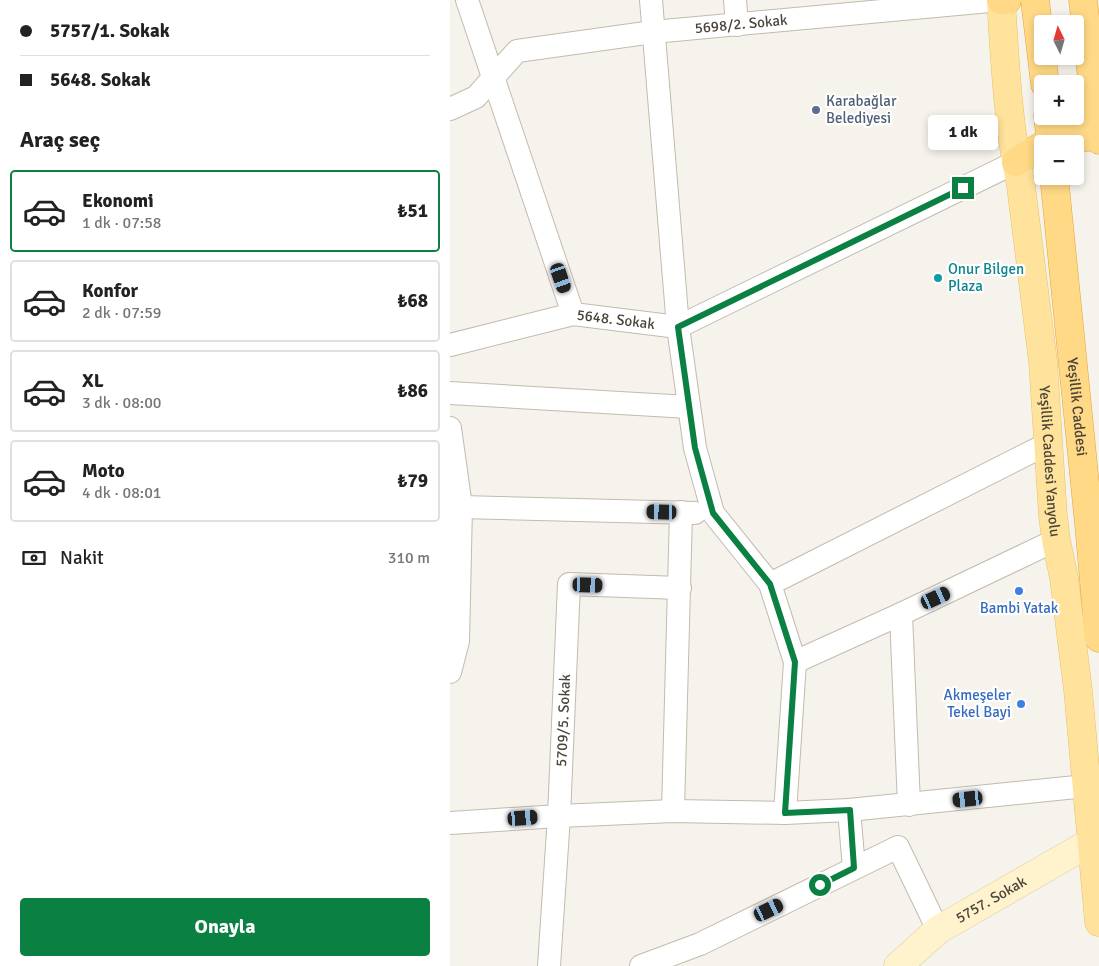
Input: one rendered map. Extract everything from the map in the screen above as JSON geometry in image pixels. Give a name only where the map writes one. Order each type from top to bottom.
[{"type":"highway","points":[[1001,0],[1006,0]]},
{"type":"highway","points":[[1036,0],[1044,75]]},
{"type":"highway","points":[[1083,0],[1099,137],[1084,137]]},
{"type":"highway","points":[[1016,162],[1034,148]]},
{"type":"highway","name":"Yeşillik Caddesi","points":[[1055,185],[1099,638]]},
{"type":"main road","name":"Yeşillik Caddesi Yanyolu","points":[[1001,0],[1016,162],[1021,186],[1043,362],[1053,516],[1064,578],[1072,643],[1099,922]]},
{"type":"main road","name":"5757. Sokak","points":[[898,966],[938,930],[1090,842]]},
{"type":"street","points":[[467,0],[573,314]]},
{"type":"street","points":[[650,0],[678,327],[695,448],[713,513],[770,584],[795,662],[785,813]]},
{"type":"street","points":[[735,0],[736,25]]},
{"type":"street","name":"5698/2. Sokak","points":[[450,109],[476,96],[517,51],[653,32],[1001,0]]},
{"type":"street","points":[[678,327],[1016,162]]},
{"type":"street","name":"5648. Sokak","points":[[450,344],[573,314],[678,327]]},
{"type":"street","points":[[450,393],[689,408]]},
{"type":"street","points":[[450,428],[461,507],[455,564],[458,641],[450,672]]},
{"type":"street","points":[[770,584],[1049,443]]},
{"type":"street","points":[[461,507],[713,513]]},
{"type":"street","points":[[673,811],[681,512]]},
{"type":"street","points":[[795,662],[1056,540]]},
{"type":"street","name":"5709/5. Sokak","points":[[549,966],[559,816],[569,584],[680,588]]},
{"type":"street","points":[[901,614],[909,805]]},
{"type":"street","points":[[450,823],[673,811],[785,813],[850,810],[1086,786]]},
{"type":"street","points":[[850,810],[854,868]]},
{"type":"street","points":[[641,966],[700,944],[898,848],[938,930]]},
{"type":"place","name":"Karabağlar Belediyesi","points":[[816,110]]},
{"type":"place","name":"Onur Bilgen Plaza","points":[[938,278]]},
{"type":"place","name":"Bambi Yatak","points":[[1019,591]]},
{"type":"place","name":"Akmeşeler Tekel Bayi","points":[[1021,704]]},
{"type":"route","points":[[820,885],[854,868],[850,810],[785,813],[795,662],[770,584],[713,513],[695,448],[678,327],[963,188]]}]
